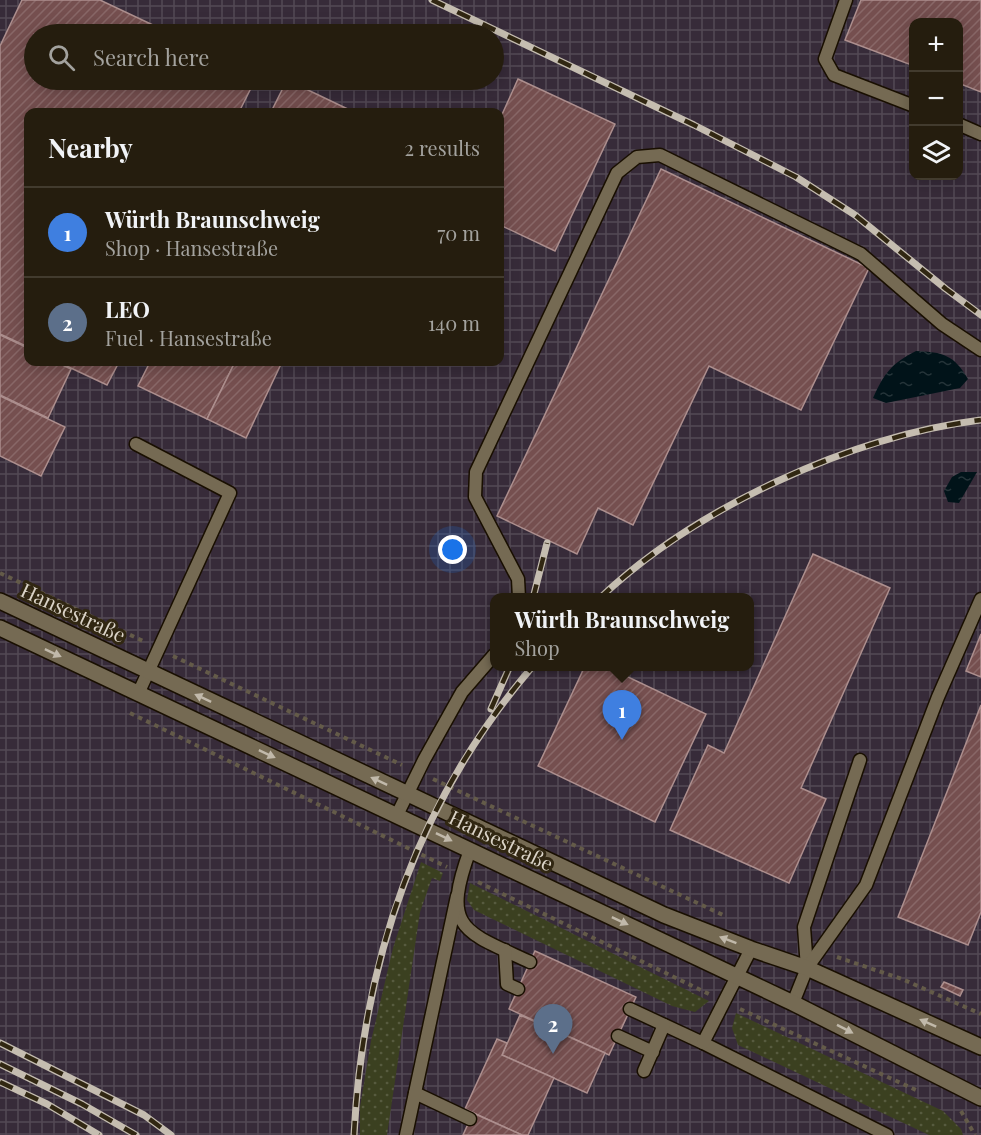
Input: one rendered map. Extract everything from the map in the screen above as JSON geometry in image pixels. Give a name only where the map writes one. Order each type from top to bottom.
[{"type":"main road","name":"Hansestraße","points":[[0,601],[664,915],[807,968],[981,1047]]},
{"type":"main road","name":"Hansestraße","points":[[0,628],[793,1003],[981,1098]]},
{"type":"lane","points":[[846,0],[825,59],[834,75],[909,104]]},
{"type":"lane","points":[[963,126],[981,134]]},
{"type":"lane","points":[[519,593],[518,579],[476,496],[476,472],[617,173],[637,157],[660,155],[861,254],[942,324],[981,350]]},
{"type":"lane","points":[[136,444],[230,493],[138,694]]},
{"type":"lane","points":[[793,1003],[807,968],[866,885],[939,697],[981,599]]},
{"type":"lane","points":[[397,815],[462,692],[490,661]]},
{"type":"lane","points":[[807,968],[804,927],[860,760]]},
{"type":"lane","points":[[406,1135],[461,874],[470,850]]},
{"type":"lane","points":[[457,896],[459,917],[475,936],[530,962]]},
{"type":"lane","points":[[704,1043],[751,949]]},
{"type":"lane","points":[[505,950],[507,984],[518,989]]},
{"type":"lane","points":[[630,1009],[704,1043],[887,1135]]},
{"type":"lane","points":[[644,1071],[664,1025]]},
{"type":"lane","points":[[618,1036],[653,1052]]},
{"type":"lane","points":[[415,1093],[470,1119]]},
{"type":"path","points":[[0,573],[724,915]]},
{"type":"path","points":[[819,952],[902,979],[981,1014]]},
{"type":"path","points":[[962,1112],[975,1135]]},
{"type":"shaded area","points":[[0,0],[981,0],[981,1135],[0,1135]]},
{"type":"green space","points":[[421,862],[443,873],[440,881],[432,878],[420,912],[387,1135],[360,1135],[360,1107],[371,1041],[393,948]]},
{"type":"green space","points":[[470,883],[709,1001],[695,1012],[672,1006],[474,910],[467,900]]},
{"type":"green space","points":[[736,1013],[943,1111],[961,1129],[963,1135],[929,1135],[738,1045],[732,1028]]},
{"type":"water","points":[[916,351],[934,352],[947,356],[958,365],[968,379],[960,388],[886,403],[873,398],[890,370]]},
{"type":"water","points":[[961,472],[977,472],[959,503],[948,502],[944,491],[952,477]]},
{"type":"building","points":[[22,0],[100,0],[151,24],[24,24],[24,90],[250,90],[241,108],[24,108],[24,345],[0,334],[0,46]]},
{"type":"building","points":[[861,0],[981,0],[981,92],[963,85],[963,18],[909,18],[909,64],[845,40]]},
{"type":"building","points":[[518,79],[615,124],[555,251],[504,227],[504,110]]},
{"type":"building","points":[[282,90],[308,90],[346,108],[273,108]]},
{"type":"building","points":[[661,169],[869,268],[801,410],[709,366],[633,525],[598,508],[577,554],[497,516]]},
{"type":"building","points":[[0,335],[24,346],[24,366],[65,366],[71,369],[48,418],[0,395]]},
{"type":"building","points":[[67,366],[117,366],[107,385]]},
{"type":"building","points":[[148,366],[233,366],[207,419],[138,386]]},
{"type":"building","points":[[233,366],[280,366],[246,438],[207,419]]},
{"type":"building","points":[[0,396],[65,427],[41,476],[0,456]]},
{"type":"building","points":[[813,554],[890,588],[801,788],[826,799],[789,883],[670,830],[708,745],[724,753]]},
{"type":"building","points":[[981,634],[981,677],[966,671]]},
{"type":"building","points":[[583,671],[616,671],[706,714],[655,822],[538,766]]},
{"type":"building","points":[[981,705],[981,912],[968,945],[898,917]]},
{"type":"building","points":[[535,951],[636,997],[609,1055],[509,1009]]},
{"type":"building","points":[[944,982],[963,990],[960,996],[941,987]]},
{"type":"building","points":[[520,1015],[605,1053],[587,1093],[502,1055]]},
{"type":"building","points":[[497,1039],[507,1043],[502,1055],[554,1078],[528,1135],[522,1135],[465,1109]]},
{"type":"building","points":[[473,1113],[522,1135],[463,1135]]},
{"type":"railway","points":[[432,0],[482,24]]},
{"type":"railway","points":[[504,34],[694,125],[796,177],[855,215],[981,315]]},
{"type":"railway","points":[[606,593],[638,565],[681,534],[777,481],[880,442],[931,429],[981,420]]},
{"type":"railway","points":[[534,593],[547,543]]},
{"type":"railway","points":[[491,709],[508,671]]},
{"type":"railway","points":[[354,1135],[369,1006],[384,945],[403,885],[428,827],[457,771],[492,718],[529,671]]},
{"type":"railway","points":[[0,1043],[144,1115],[171,1135]]},
{"type":"railway","points":[[0,1064],[82,1104],[136,1135]]},
{"type":"railway","points":[[0,1082],[47,1104],[99,1135]]},
{"type":"place","name":"Würth Braunschweig","points":[[622,740]]},
{"type":"place","name":"LEO","points":[[553,1054]]}]
